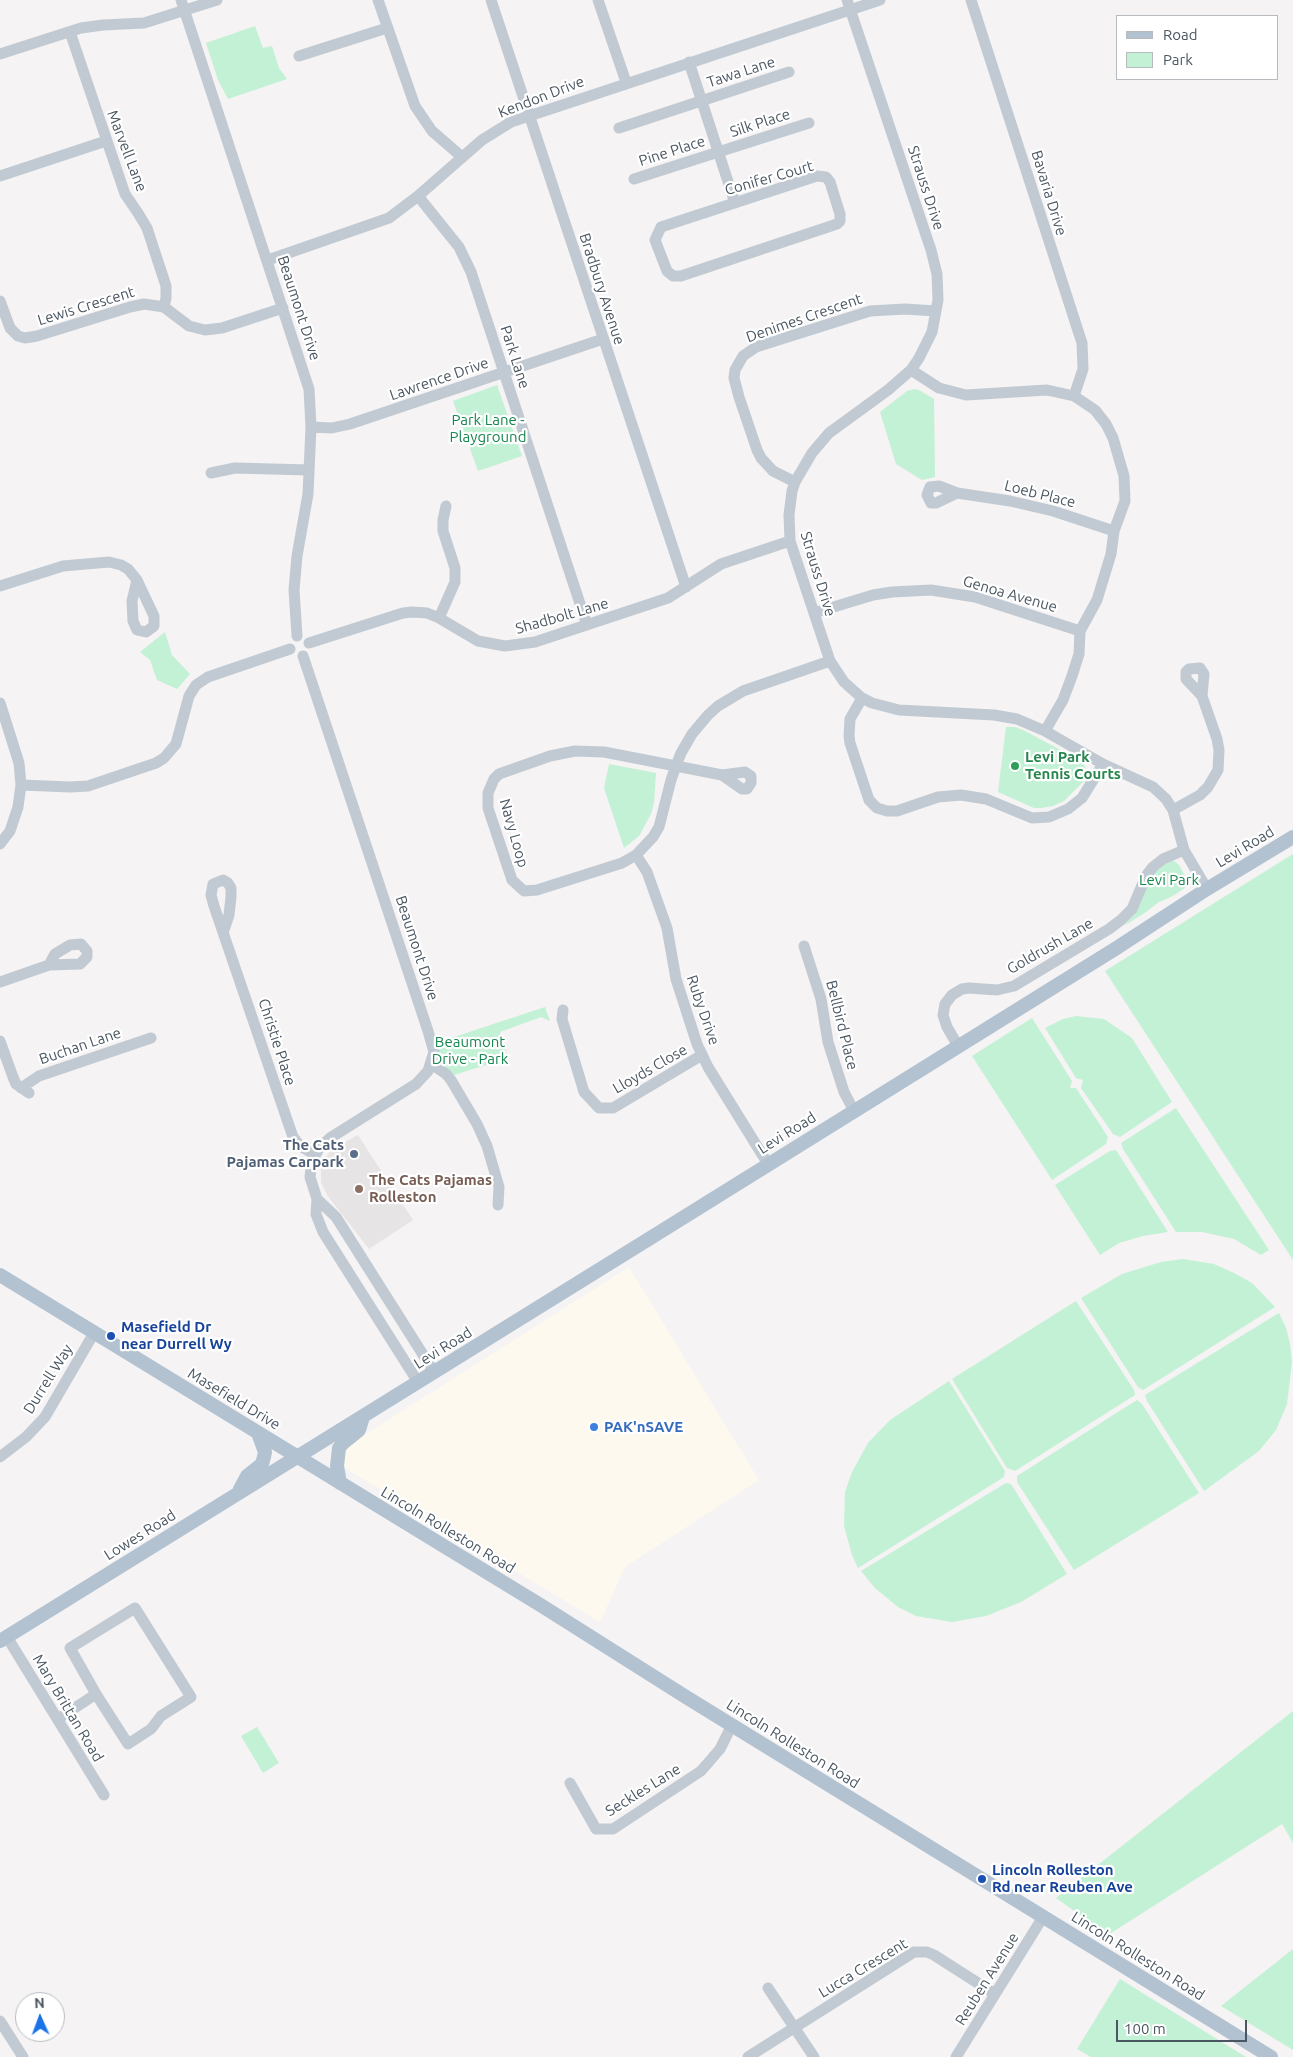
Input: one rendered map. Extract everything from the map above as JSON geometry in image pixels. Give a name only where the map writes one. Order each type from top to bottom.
[{"type":"main road","name":"Levi Road","points":[[298,1457],[1293,837]]},
{"type":"main road","name":"Masefield Drive","points":[[0,1274],[298,1457]]},
{"type":"main road","points":[[340,1483],[337,1466],[339,1448],[359,1430],[364,1416]]},
{"type":"main road","points":[[239,1492],[247,1476],[262,1464],[265,1452],[258,1433]]},
{"type":"main road","name":"Lincoln Rolleston Road","points":[[298,1457],[1271,2057]]},
{"type":"main road","name":"Lowes Road","points":[[3,1639],[298,1457]]},
{"type":"street","points":[[0,54],[91,26],[144,23],[183,6],[217,0]]},
{"type":"street","points":[[378,0],[415,106],[432,131],[462,157]]},
{"type":"street","name":"Bradbury Avenue","points":[[491,0],[686,588]]},
{"type":"street","points":[[598,0],[626,82]]},
{"type":"street","name":"Kendon Drive","points":[[268,260],[380,222],[398,212],[500,127],[626,82],[689,62],[849,4],[880,0]]},
{"type":"street","name":"Bavaria Drive","points":[[971,0],[1082,343],[1083,369],[1074,396]]},
{"type":"street","name":"Strauss Drive","points":[[849,4],[931,250],[938,285],[936,311],[927,344],[911,370],[894,386],[830,433],[812,454],[795,482],[789,515],[790,541],[830,661],[844,682],[862,698],[884,707],[899,710],[1006,716],[1046,731],[1103,764],[1154,787],[1173,810],[1184,850],[1207,889]]},
{"type":"street","name":"Beaumont Drive","points":[[183,6],[309,388],[311,427],[309,470],[305,518],[295,572],[294,608],[297,636]]},
{"type":"street","points":[[299,56],[388,28]]},
{"type":"street","name":"Marvell Lane","points":[[70,32],[125,194],[146,228],[166,286],[164,307]]},
{"type":"street","points":[[689,62],[735,203]]},
{"type":"street","name":"Tawa Lane","points":[[619,128],[790,72]]},
{"type":"street","name":"Silk Place","points":[[719,152],[809,123]]},
{"type":"street","points":[[0,176],[106,141]]},
{"type":"street","name":"Pine Place","points":[[634,179],[719,152]]},
{"type":"street","name":"Conifer Court","points":[[817,176],[826,177],[830,182],[840,214],[840,221],[837,224],[681,276],[673,276],[667,271],[655,240],[661,227],[735,203],[817,176]]},
{"type":"street","name":"Park Lane","points":[[418,196],[452,238],[465,259],[587,625]]},
{"type":"street","name":"Lewis Crescent","points":[[0,301],[10,328],[18,336],[25,338],[38,336],[137,304],[152,304],[164,307]]},
{"type":"street","points":[[164,307],[189,326],[213,330],[283,308]]},
{"type":"street","name":"Denimes Crescent","points":[[795,482],[773,470],[761,458],[734,378],[735,370],[743,356],[756,347],[870,311],[905,309],[936,311]]},
{"type":"street","name":"Lawrence Drive","points":[[311,427],[341,427],[603,339]]},
{"type":"street","points":[[911,370],[939,388],[966,395],[1047,390],[1074,396],[1095,410],[1106,424],[1121,461],[1125,501],[1114,531],[1112,554],[1092,611],[1080,631],[1079,654],[1072,676],[1063,700],[1046,731]]},
{"type":"street","points":[[211,473],[235,468],[309,470]]},
{"type":"street","name":"Loeb Place","points":[[957,493],[1035,506],[1114,531]]},
{"type":"street","points":[[439,618],[455,582],[455,568],[443,531],[446,506]]},
{"type":"street","name":"Shadbolt Lane","points":[[310,643],[403,613],[419,612],[439,618],[478,641],[505,646],[535,642],[655,603],[686,588],[721,564],[790,541]]},
{"type":"street","points":[[0,586],[63,566],[108,562],[128,569],[137,580]]},
{"type":"street","name":"Genoa Avenue","points":[[814,613],[873,595],[930,590],[975,597],[1080,631]]},
{"type":"street","points":[[297,636],[305,637],[310,643],[308,652],[303,656],[297,656],[290,649],[291,641],[297,636]]},
{"type":"street","points":[[22,784],[70,787],[88,786],[156,763],[164,758],[176,744],[187,700],[196,685],[208,677],[290,649]]},
{"type":"street","name":"Beaumont Drive","points":[[303,656],[431,1038],[434,1052],[431,1064]]},
{"type":"street","name":"Navy Loop","points":[[676,766],[604,752],[575,752],[550,756],[506,771],[494,779],[488,793],[488,808],[512,880],[524,891],[537,890],[622,862],[636,855],[653,837],[659,827],[676,766],[692,734],[718,706],[743,692],[830,661]]},
{"type":"street","points":[[1173,810],[1204,791],[1214,779],[1218,770],[1219,750],[1217,738],[1202,696]]},
{"type":"street","points":[[862,698],[850,719],[850,743],[869,800],[877,808],[887,811],[897,811],[938,797],[961,795],[986,799],[1032,818],[1049,817],[1068,809],[1082,798],[1103,764]]},
{"type":"street","points":[[0,703],[19,763],[22,784],[18,806],[10,831],[0,844]]},
{"type":"street","points":[[676,766],[722,776]]},
{"type":"street","name":"Goldrush Lane","points":[[958,1046],[947,1027],[943,1015],[945,1004],[952,994],[969,988],[997,990],[1014,986],[1109,929],[1132,908],[1146,876],[1153,867],[1163,859],[1184,850]]},
{"type":"street","name":"Ruby Drive","points":[[636,855],[649,876],[667,928],[676,979],[702,1056],[768,1164]]},
{"type":"street","name":"Christie Place","points":[[224,930],[293,1137],[300,1146],[314,1154]]},
{"type":"street","name":"Bellbird Place","points":[[804,946],[821,999],[828,1042],[844,1092],[854,1111]]},
{"type":"street","points":[[0,982],[49,965]]},
{"type":"street","name":"Lloyds Close","points":[[563,1010],[562,1019],[584,1092],[599,1108],[613,1108],[702,1056]]},
{"type":"street","name":"Buchan Lane","points":[[0,1041],[12,1077],[25,1091],[30,1080],[39,1076],[151,1038]]},
{"type":"street","points":[[418,1382],[318,1222],[316,1214],[317,1199],[310,1178],[314,1154],[330,1138],[416,1084],[424,1077],[431,1064],[446,1074],[451,1080],[477,1124],[499,1187],[498,1205]]},
{"type":"street","points":[[317,1199],[336,1217],[434,1372]]},
{"type":"street","points":[[359,1288],[375,1279]]},
{"type":"street","name":"Durrell Way","points":[[0,1457],[26,1437],[45,1417],[94,1332]]},
{"type":"street","points":[[135,1608],[191,1697],[161,1716],[151,1729],[128,1744],[96,1694],[70,1648],[135,1608]]},
{"type":"street","name":"Mary Brittan Road","points":[[3,1639],[58,1719],[104,1795]]},
{"type":"street","points":[[58,1719],[96,1694]]},
{"type":"street","name":"Seckles Lane","points":[[570,1783],[596,1829],[613,1829],[701,1771],[720,1749],[732,1725]]},
{"type":"street","name":"Reuben Avenue","points":[[956,2057],[1043,1917]]},
{"type":"street","name":"Lucca Crescent","points":[[748,2057],[914,1952],[928,1952],[934,1955],[995,1994]]},
{"type":"street","points":[[768,1988],[814,2057]]},
{"type":"street","points":[[0,2021],[23,2057]]},
{"type":"shaded area","name":"The Cats Pajamas Rolleston","points":[[358,1135],[413,1220],[369,1249],[327,1195],[321,1182],[321,1169],[324,1160],[331,1150]]},
{"type":"shaded area","points":[[629,1267],[759,1480],[625,1567],[600,1622],[328,1458]]},
{"type":"green space","points":[[255,26],[263,48],[272,46],[279,68],[287,79],[228,99],[218,80],[206,43]]},
{"type":"green space","name":"Park Lane - Playground","points":[[497,385],[522,456],[478,471],[453,401]]},
{"type":"green space","points":[[914,389],[934,399],[935,477],[922,480],[896,464],[880,412],[907,391]]},
{"type":"green space","points":[[165,632],[172,655],[190,674],[177,689],[157,680],[150,660],[140,652]]},
{"type":"green space","points":[[1006,727],[1015,727],[1025,731],[1081,761],[1087,770],[1086,779],[1064,801],[1053,806],[1041,808],[1034,808],[998,792]]},
{"type":"green space","points":[[609,764],[656,773],[654,803],[651,814],[639,836],[624,848],[604,788]]},
{"type":"green space","points":[[1293,854],[1293,1260],[1105,971]]},
{"type":"green space","name":"Levi Park","points":[[1173,860],[1179,865],[1186,878],[1185,888],[1159,902],[1124,926],[1134,915],[1151,876]]},
{"type":"green space","name":"Beaumont Drive - Park","points":[[545,1007],[550,1021],[541,1017],[500,1032],[508,1058],[454,1075],[439,1062],[438,1043]]},
{"type":"green space","points":[[1076,1016],[1104,1019],[1132,1038],[1172,1102],[1120,1137],[1113,1134],[1081,1088],[1083,1080],[1076,1078],[1045,1028],[1063,1019]]},
{"type":"green space","points":[[1032,1018],[1072,1081],[1070,1088],[1076,1088],[1108,1137],[1106,1144],[1052,1180],[972,1056]]},
{"type":"green space","points":[[1176,1108],[1269,1250],[1261,1255],[1234,1239],[1202,1232],[1176,1232],[1123,1149],[1121,1143]]},
{"type":"green space","points":[[1116,1150],[1168,1232],[1143,1236],[1119,1243],[1100,1255],[1055,1185],[1110,1151]]},
{"type":"green space","points":[[1183,1259],[1214,1264],[1234,1273],[1252,1283],[1275,1307],[1143,1390],[1138,1387],[1081,1298],[1122,1274],[1161,1262]]},
{"type":"green space","points":[[1076,1301],[1134,1390],[1135,1395],[1015,1471],[1007,1468],[952,1379]]},
{"type":"green space","points":[[1279,1313],[1286,1328],[1292,1362],[1287,1404],[1276,1430],[1259,1451],[1204,1491],[1145,1395]]},
{"type":"green space","points":[[949,1381],[1005,1471],[1004,1477],[858,1568],[852,1555],[844,1526],[845,1492],[852,1472],[868,1443],[890,1420]]},
{"type":"green space","points":[[1137,1400],[1142,1404],[1199,1493],[1074,1570],[1017,1482],[1017,1476]]},
{"type":"green space","points":[[1006,1483],[1011,1484],[1067,1574],[1021,1602],[986,1616],[952,1622],[916,1616],[898,1607],[875,1588],[861,1571]]},
{"type":"green space","points":[[1293,1711],[1293,1843],[1282,1824],[1108,1935],[1056,1898]]},
{"type":"green space","points":[[257,1727],[279,1763],[263,1773],[241,1736]]},
{"type":"green space","points":[[1293,1949],[1293,2050],[1221,2006]]},
{"type":"green space","points":[[1120,1979],[1246,2057],[1091,2057],[1077,2049]]},
{"type":"place","name":"Levi Park Tennis Courts","points":[[1015,766]]},
{"type":"place","name":"The Cats Pajamas Carpark","points":[[354,1154]]},
{"type":"place","name":"The Cats Pajamas Rolleston","points":[[359,1189]]},
{"type":"place","name":"Masefield Dr near Durrell Wy","points":[[111,1336]]},
{"type":"place","name":"PAK'nSAVE","points":[[594,1427]]},
{"type":"place","name":"Lincoln Rolleston Rd near Reuben Ave","points":[[982,1879]]}]
